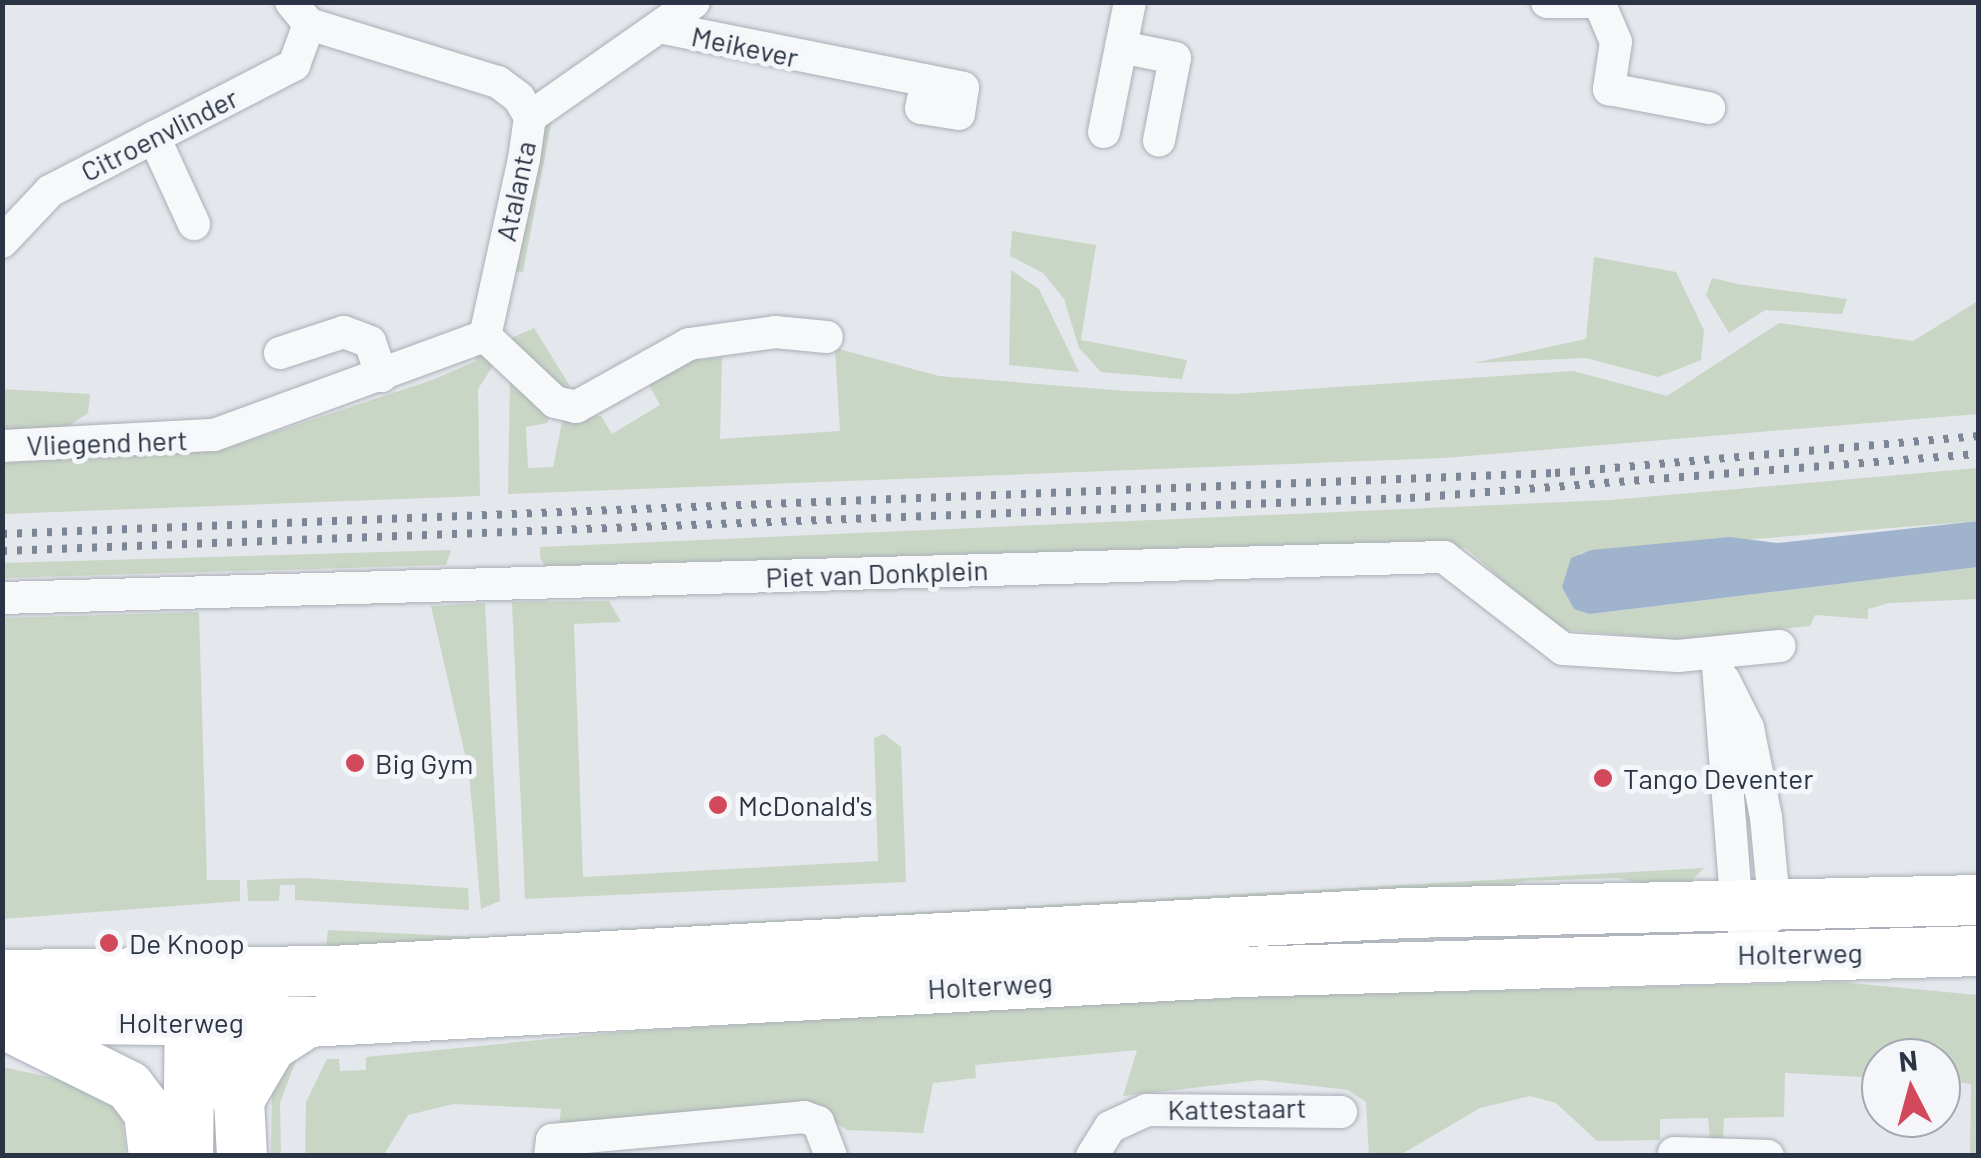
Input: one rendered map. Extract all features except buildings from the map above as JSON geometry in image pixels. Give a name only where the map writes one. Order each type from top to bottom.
[{"type":"main road","name":"Holterweg","points":[[2,975],[202,972],[1755,902],[1978,900]]},
{"type":"main road","name":"Holterweg","points":[[2,1021],[308,1022],[1751,954],[1978,951]]},
{"type":"main road","points":[[189,1134],[205,1023],[202,972]]},
{"type":"main road","points":[[2,1021],[129,1086],[150,1112],[154,1156]]},
{"type":"main road","points":[[90,1022],[163,1076],[189,1134]]},
{"type":"main road","points":[[242,1156],[240,1100],[274,1043],[308,1022]]},
{"type":"main road","points":[[205,1023],[224,1082],[240,1100]]},
{"type":"street","points":[[659,28],[694,2]]},
{"type":"street","points":[[1104,132],[1130,2]]},
{"type":"street","points":[[1547,2],[1588,2]]},
{"type":"street","points":[[1599,2],[1616,42],[1609,89],[1709,108]]},
{"type":"street","name":"Atalanta","points":[[300,13],[498,82],[530,117],[485,336]]},
{"type":"street","name":"Citroenvlinder","points":[[2,242],[50,190],[294,65],[300,13]]},
{"type":"street","name":"Meikever","points":[[530,117],[659,28],[927,81]]},
{"type":"street","points":[[1121,46],[1175,58],[1159,140]]},
{"type":"street","points":[[154,136],[194,224]]},
{"type":"street","points":[[280,354],[344,332],[370,342],[382,376]]},
{"type":"street","points":[[485,336],[555,402],[598,401],[689,344],[775,332],[827,337]]},
{"type":"street","name":"Vliegend hert","points":[[2,446],[189,441],[382,376],[485,336]]},
{"type":"street","name":"Piet van Donkplein","points":[[2,598],[1444,557],[1547,644],[1584,653],[1718,662],[1780,646]]},
{"type":"street","points":[[1718,662],[1757,765],[1751,954]]},
{"type":"street","name":"Kattestaart","points":[[1092,1156],[1110,1127],[1147,1110],[1341,1112]]},
{"type":"street","points":[[550,1156],[552,1140],[804,1117],[818,1122],[831,1156]]},
{"type":"street","points":[[1674,1154],[1768,1156]]},
{"type":"green space","points":[[542,119],[552,119],[523,272],[515,271]]},
{"type":"green space","points":[[1012,231],[1096,245],[1081,340],[1187,360],[1182,379],[1101,372],[1079,348],[1064,299],[1043,273],[1010,256]]},
{"type":"green space","points":[[1594,257],[1676,272],[1704,330],[1701,360],[1658,377],[1586,358],[1474,363],[1586,339]]},
{"type":"green space","points":[[1011,270],[1039,289],[1079,372],[1009,365]]},
{"type":"green space","points":[[1712,278],[1847,299],[1842,314],[1765,310],[1729,333],[1706,295]]},
{"type":"green space","points":[[1978,301],[1978,414],[1444,458],[508,494],[510,380],[552,411],[547,423],[526,427],[528,468],[553,467],[563,417],[601,416],[612,434],[660,405],[645,378],[699,350],[701,360],[722,357],[720,439],[840,431],[835,348],[939,376],[1126,391],[1233,394],[1573,371],[1667,396],[1779,323],[1913,341]]},
{"type":"green space","points":[[534,328],[578,399],[507,340]]},
{"type":"green space","points":[[474,351],[496,361],[478,389],[480,496],[3,514],[2,463],[221,450],[432,380],[476,361]]},
{"type":"green space","points":[[2,389],[90,394],[88,413],[64,429],[3,431]]},
{"type":"green space","points":[[1978,468],[1978,521],[1580,553],[1591,614],[1978,567],[1978,599],[1889,603],[1868,609],[1868,619],[1815,615],[1810,626],[1677,640],[1556,629],[1467,549],[1437,541],[545,566],[540,558],[540,547],[1610,500]]},
{"type":"green space","points":[[451,550],[446,565],[3,578],[3,563]]},
{"type":"green space","points":[[609,601],[621,622],[574,624],[583,877],[878,861],[874,738],[884,734],[901,747],[906,882],[525,899],[512,602]]},
{"type":"green space","points":[[485,603],[500,901],[481,909],[469,772],[431,606]]},
{"type":"green space","points":[[199,612],[207,880],[240,880],[240,901],[3,919],[3,618]]},
{"type":"green space","points":[[1704,868],[1687,885],[1665,888],[1618,878],[1524,881],[1474,895],[325,956],[328,930],[476,937]]},
{"type":"green space","points":[[304,878],[468,888],[469,910],[295,900],[295,885],[280,885],[279,901],[248,901],[247,880]]},
{"type":"green space","points":[[1839,982],[1978,995],[1978,1155],[1970,1155],[1971,1084],[1961,1082],[1961,1038],[1861,1038],[1861,1077],[1785,1073],[1784,1117],[1724,1118],[1723,1139],[1710,1138],[1708,1118],[1660,1119],[1660,1140],[1597,1141],[1556,1103],[1530,1096],[1480,1108],[1400,1155],[1369,1156],[1366,1102],[1348,1090],[1261,1080],[1123,1096],[1137,1050],[975,1065],[976,1078],[933,1083],[923,1133],[847,1130],[805,1103],[559,1125],[561,1109],[454,1104],[408,1115],[384,1155],[305,1156],[306,1102],[327,1059],[339,1059],[340,1071],[366,1070],[366,1057],[621,1032],[1144,999]]},
{"type":"green space","points":[[299,1052],[280,1103],[281,1155],[271,1156],[272,1079]]},
{"type":"green space","points":[[2,1067],[87,1085],[121,1107],[126,1155],[3,1155]]},
{"type":"water","points":[[1978,521],[1978,567],[1590,614],[1574,609],[1562,587],[1571,558],[1591,550],[1730,537],[1777,543]]},
{"type":"railway","points":[[2,534],[1555,473],[1978,436]]},
{"type":"railway","points":[[2,551],[1410,498],[1978,454]]},
{"type":"place","name":"Big Gym","points":[[355,763]]},
{"type":"place","name":"Tango Deventer","points":[[1603,778]]},
{"type":"place","name":"McDonald's","points":[[718,805]]},
{"type":"place","name":"De Knoop","points":[[109,943]]}]
